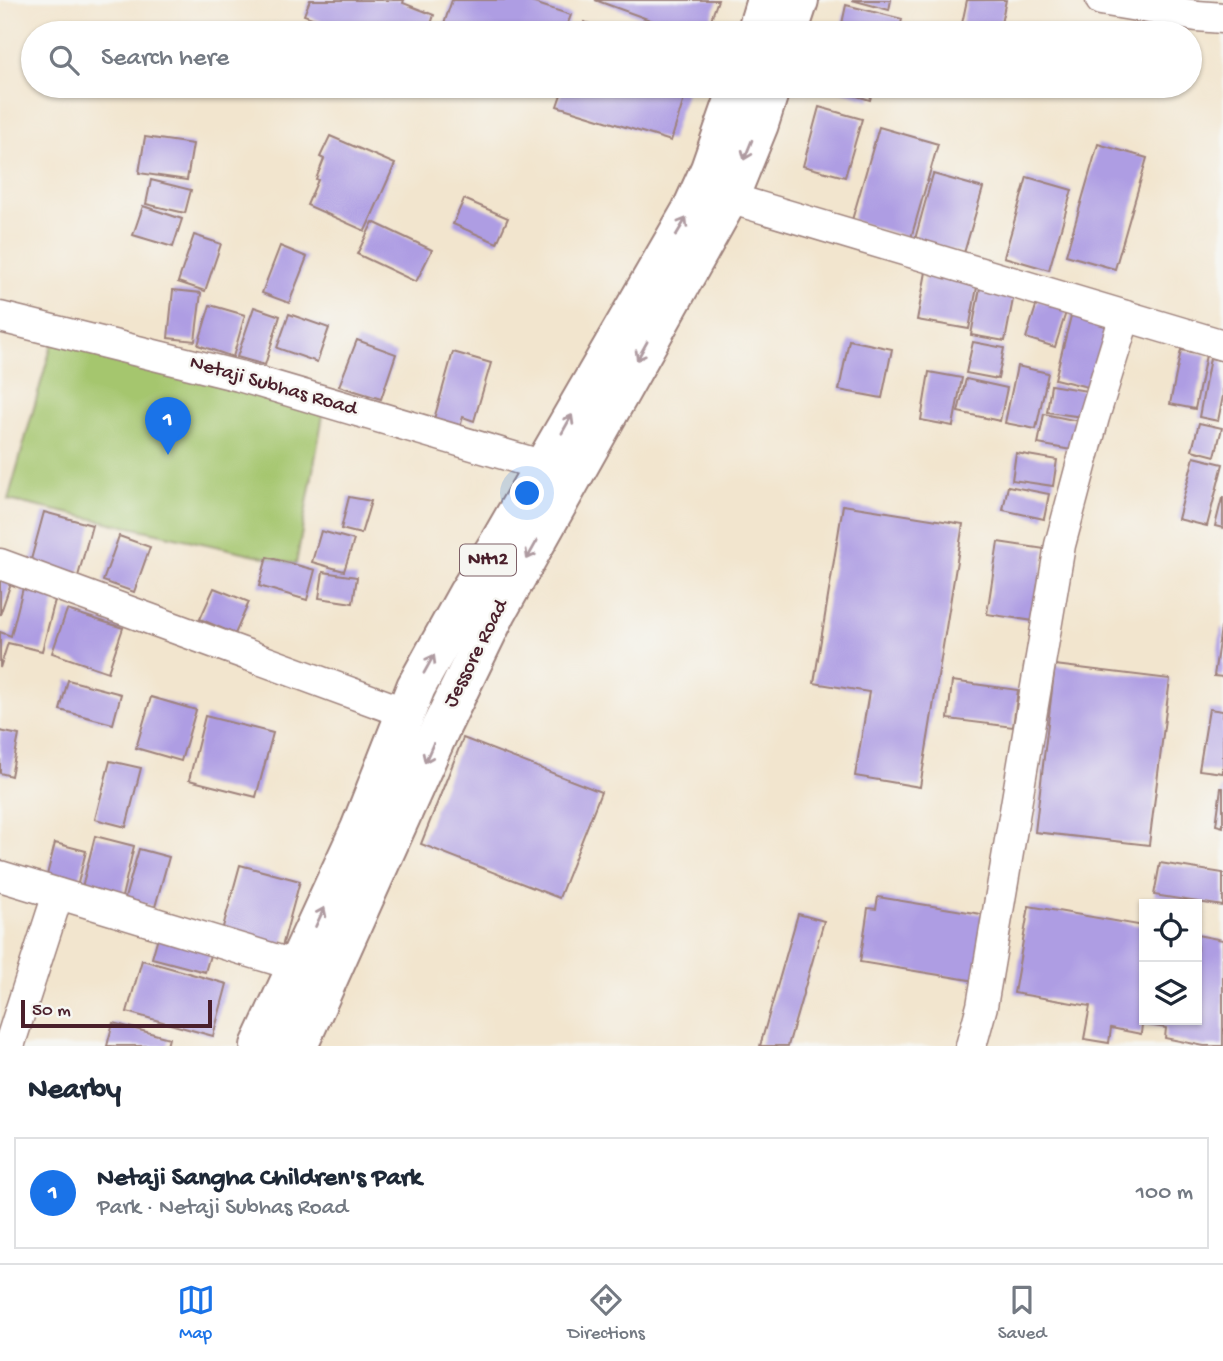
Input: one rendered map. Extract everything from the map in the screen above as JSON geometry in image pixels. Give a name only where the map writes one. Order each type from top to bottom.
[{"type":"highway","points":[[760,21],[766,0]]},
{"type":"highway","points":[[792,21],[799,0]]},
{"type":"highway","name":"NH12","points":[[260,1046],[360,829],[416,687],[691,211],[710,169],[735,98]]},
{"type":"highway","name":"Jessore Road","points":[[298,1046],[441,727],[497,612],[729,198],[767,98]]},
{"type":"street","points":[[1101,0],[1223,18]]},
{"type":"street","points":[[729,198],[1223,345]]},
{"type":"street","points":[[971,1046],[982,1006],[1060,545],[1094,417],[1125,316]]},
{"type":"street","name":"Netaji Subhas Road","points":[[0,317],[239,376],[544,466]]},
{"type":"street","points":[[0,564],[406,713]]},
{"type":"street","points":[[0,876],[297,966]]},
{"type":"street","points":[[9,1046],[58,894]]},
{"type":"green space","points":[[53,340],[324,410],[296,564],[8,500]]},
{"type":"building","points":[[310,0],[404,0],[403,3],[434,15],[432,21],[320,21],[304,15]]},
{"type":"building","points":[[452,0],[525,0],[571,15],[569,21],[445,21]]},
{"type":"building","points":[[595,0],[718,0],[710,21],[653,21]]},
{"type":"building","points":[[852,0],[891,0],[889,10]]},
{"type":"building","points":[[967,0],[1006,0],[1002,21],[963,21]]},
{"type":"building","points":[[846,5],[902,19],[902,21],[843,21]]},
{"type":"building","points":[[560,98],[684,98],[671,141],[557,106]]},
{"type":"building","points":[[819,107],[862,119],[845,177],[803,166]]},
{"type":"building","points":[[879,127],[938,144],[911,238],[852,220]]},
{"type":"building","points":[[330,136],[395,164],[365,231],[307,205],[324,159],[320,157]]},
{"type":"building","points":[[145,137],[193,144],[187,180],[139,173]]},
{"type":"building","points":[[1098,144],[1147,158],[1115,269],[1066,255]]},
{"type":"building","points":[[933,174],[983,188],[964,253],[915,239]]},
{"type":"building","points":[[1027,177],[1072,190],[1049,270],[1004,257]]},
{"type":"building","points":[[151,180],[191,190],[185,213],[146,204]]},
{"type":"building","points":[[464,199],[508,218],[497,243],[453,224]]},
{"type":"building","points":[[143,206],[182,219],[173,247],[133,235]]},
{"type":"building","points":[[373,222],[432,250],[416,282],[357,254]]},
{"type":"building","points":[[194,235],[221,244],[205,291],[178,282]]},
{"type":"building","points":[[280,246],[307,257],[289,303],[262,293]]},
{"type":"building","points":[[926,272],[978,282],[969,329],[917,320]]},
{"type":"building","points":[[980,288],[1014,294],[1005,341],[971,335]]},
{"type":"building","points":[[173,290],[201,293],[195,341],[168,338]]},
{"type":"building","points":[[1038,300],[1067,309],[1055,347],[1026,338]]},
{"type":"building","points":[[210,305],[245,315],[233,357],[198,345]]},
{"type":"building","points":[[254,307],[280,316],[265,365],[237,357]]},
{"type":"building","points":[[1072,312],[1113,322],[1096,389],[1055,379]]},
{"type":"building","points":[[289,314],[329,328],[317,362],[277,348]]},
{"type":"building","points":[[357,340],[396,354],[381,399],[339,386]]},
{"type":"building","points":[[849,340],[892,349],[882,398],[839,390]]},
{"type":"building","points":[[973,342],[1004,348],[998,379],[966,373]]},
{"type":"building","points":[[1181,350],[1206,355],[1195,409],[1170,404]]},
{"type":"building","points":[[453,352],[491,363],[474,421],[463,417],[460,427],[434,419]]},
{"type":"building","points":[[1210,358],[1223,361],[1223,396],[1218,421],[1199,417]]},
{"type":"building","points":[[1017,366],[1048,373],[1036,429],[1005,423]]},
{"type":"building","points":[[929,372],[962,378],[953,426],[921,420]]},
{"type":"building","points":[[966,379],[1007,388],[1000,421],[958,412]]},
{"type":"building","points":[[1051,385],[1087,391],[1083,417],[1047,412]]},
{"type":"building","points":[[1044,414],[1083,422],[1077,451],[1038,444]]},
{"type":"building","points":[[1199,423],[1222,428],[1215,456],[1192,450]]},
{"type":"building","points":[[1016,453],[1057,460],[1053,486],[1012,480]]},
{"type":"building","points":[[1194,457],[1223,464],[1207,526],[1178,519]]},
{"type":"building","points":[[1008,486],[1049,494],[1044,519],[1003,510]]},
{"type":"building","points":[[349,497],[371,501],[361,534],[341,529]]},
{"type":"building","points":[[1223,498],[1223,528],[1215,526]]},
{"type":"building","points":[[843,505],[963,524],[920,787],[855,776],[869,692],[814,683]]},
{"type":"building","points":[[44,512],[92,525],[77,580],[29,567]]},
{"type":"building","points":[[321,531],[354,540],[344,571],[312,562]]},
{"type":"building","points":[[119,536],[150,547],[134,592],[103,581]]},
{"type":"building","points":[[998,542],[1045,549],[1034,621],[987,614]]},
{"type":"building","points":[[267,557],[315,570],[307,600],[259,586]]},
{"type":"building","points":[[0,569],[14,574],[0,615]]},
{"type":"building","points":[[323,572],[357,577],[353,603],[319,598]]},
{"type":"building","points":[[24,584],[57,592],[42,651],[8,643],[0,668],[0,632],[11,636]]},
{"type":"building","points":[[214,588],[249,602],[235,634],[200,619]]},
{"type":"building","points":[[67,610],[123,628],[108,672],[52,653]]},
{"type":"building","points":[[1223,628],[1223,677],[1214,676]]},
{"type":"building","points":[[1055,665],[1170,679],[1149,845],[1035,832]]},
{"type":"building","points":[[68,680],[121,694],[113,724],[60,710]]},
{"type":"building","points":[[952,681],[1018,690],[1013,727],[948,719]]},
{"type":"building","points":[[151,697],[196,710],[181,761],[136,748]]},
{"type":"building","points":[[1209,709],[1223,711],[1223,773],[1199,770]]},
{"type":"building","points":[[205,716],[273,733],[256,797],[189,780]]},
{"type":"building","points":[[0,731],[19,735],[11,776],[0,773]]},
{"type":"building","points":[[463,738],[601,792],[559,898],[421,844]]},
{"type":"building","points":[[110,761],[141,768],[126,827],[95,819]]},
{"type":"building","points":[[1223,788],[1223,827],[1216,825]]},
{"type":"building","points":[[95,836],[134,846],[121,901],[81,891]]},
{"type":"building","points":[[55,843],[86,851],[75,895],[44,887]]},
{"type":"building","points":[[139,849],[169,857],[155,907],[125,898]]},
{"type":"building","points":[[1160,863],[1223,873],[1223,906],[1202,903],[1202,899],[1154,895]]},
{"type":"building","points":[[240,865],[300,881],[280,954],[220,938]]},
{"type":"building","points":[[878,897],[987,915],[976,981],[860,962],[868,908],[876,909]]},
{"type":"building","points":[[1029,906],[1139,925],[1141,1034],[1111,1028],[1109,1043],[1084,1039],[1090,1006],[1014,993]]},
{"type":"building","points":[[798,914],[824,921],[788,1046],[760,1046]]},
{"type":"building","points":[[160,930],[213,945],[205,972],[152,958]]},
{"type":"building","points":[[1202,936],[1223,940],[1223,1046],[1204,1046],[1165,1038],[1166,1028],[1148,1025],[1202,1025]]},
{"type":"building","points":[[142,960],[227,984],[213,1036],[127,1012]]},
{"type":"building","points":[[113,1023],[169,1038],[167,1046],[107,1046]]},
{"type":"place","name":"Netaji Sangha Children's Park","points":[[168,455]]}]
